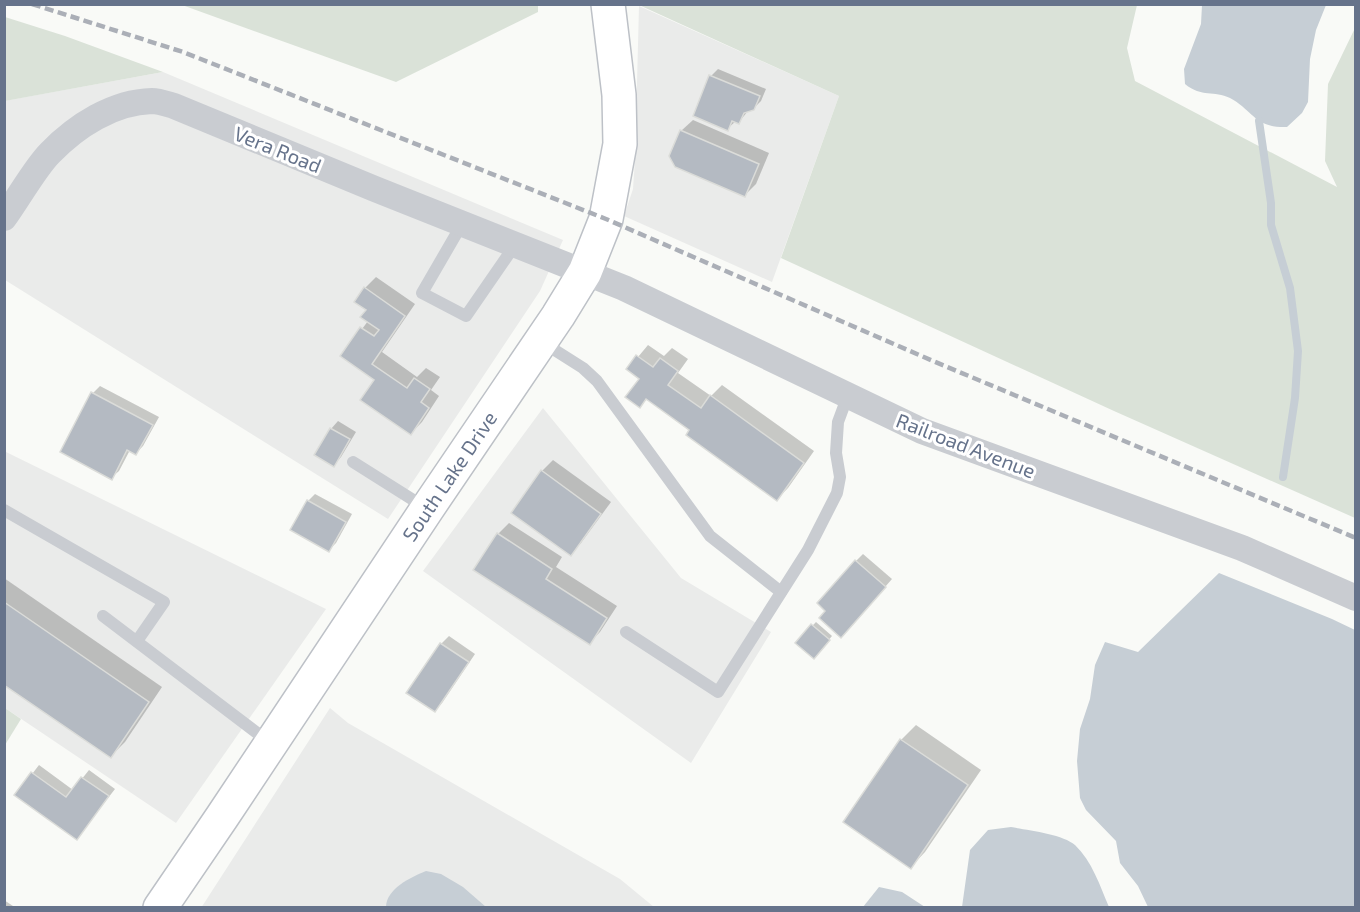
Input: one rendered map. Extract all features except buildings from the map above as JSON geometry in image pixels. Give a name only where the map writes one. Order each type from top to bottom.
[{"type":"main road","name":"South Lake Drive","points":[[160,908],[585,272],[606,219],[620,144],[619,95],[608,4]]},
{"type":"street","name":"Vera Road","points":[[4,218],[49,153],[82,127],[106,111],[130,104],[154,101],[174,106],[585,272]]},
{"type":"street","name":"Railroad Avenue","points":[[585,272],[634,293],[922,431],[1242,548],[1356,598]]},
{"type":"lane","points":[[462,224],[422,293],[466,316],[515,245]]},
{"type":"lane","points":[[541,341],[584,368],[597,381],[710,536],[781,592]]},
{"type":"lane","points":[[626,632],[718,692],[808,550],[837,493],[840,477],[836,453],[837,422],[848,396]]},
{"type":"lane","points":[[353,462],[427,508]]},
{"type":"lane","points":[[4,510],[164,602],[136,641]]},
{"type":"lane","points":[[103,616],[270,742]]},
{"type":"shaded area","points":[[182,5],[538,5],[538,12],[396,82]]},
{"type":"shaded area","points":[[639,5],[1137,5],[1127,48],[1135,81],[1337,187],[1325,161],[1328,84],[1355,28],[1355,518],[1114,411],[781,258],[839,96]]},
{"type":"shaded area","points":[[1202,5],[1326,5],[1316,30],[1310,59],[1308,102],[1302,113],[1287,127],[1268,125],[1255,118],[1230,98],[1197,91],[1185,84],[1184,69],[1201,24]]},
{"type":"shaded area","points":[[639,6],[839,96],[772,282],[624,216],[633,189]]},
{"type":"shaded area","points":[[5,17],[65,36],[163,72],[5,101]]},
{"type":"shaded area","points":[[163,72],[563,240],[540,291],[388,519],[5,280],[4,101]]},
{"type":"shaded area","points":[[543,408],[681,578],[771,632],[691,763],[423,571]]},
{"type":"shaded area","points":[[4,451],[326,609],[176,823],[5,708]]},
{"type":"shaded area","points":[[1219,573],[1355,630],[1355,907],[1148,907],[1138,886],[1120,863],[1116,841],[1086,810],[1080,798],[1077,761],[1080,729],[1090,699],[1095,665],[1105,642],[1138,652]]},
{"type":"shaded area","points":[[5,708],[21,719],[5,745]]},
{"type":"shaded area","points":[[330,708],[348,723],[620,879],[654,907],[201,908]]},
{"type":"shaded area","points":[[1011,827],[1054,835],[1075,845],[1091,866],[1109,907],[962,907],[970,850],[988,830]]},
{"type":"shaded area","points":[[426,871],[441,874],[463,887],[486,907],[386,907],[395,889]]},
{"type":"shaded area","points":[[879,887],[902,892],[925,907],[863,907]]},
{"type":"waterway","points":[[1259,121],[1271,203],[1271,225],[1290,288],[1298,351],[1295,398],[1283,477]]},
{"type":"railway","points":[[32,4],[183,52],[606,219],[933,361],[1356,538]]}]
